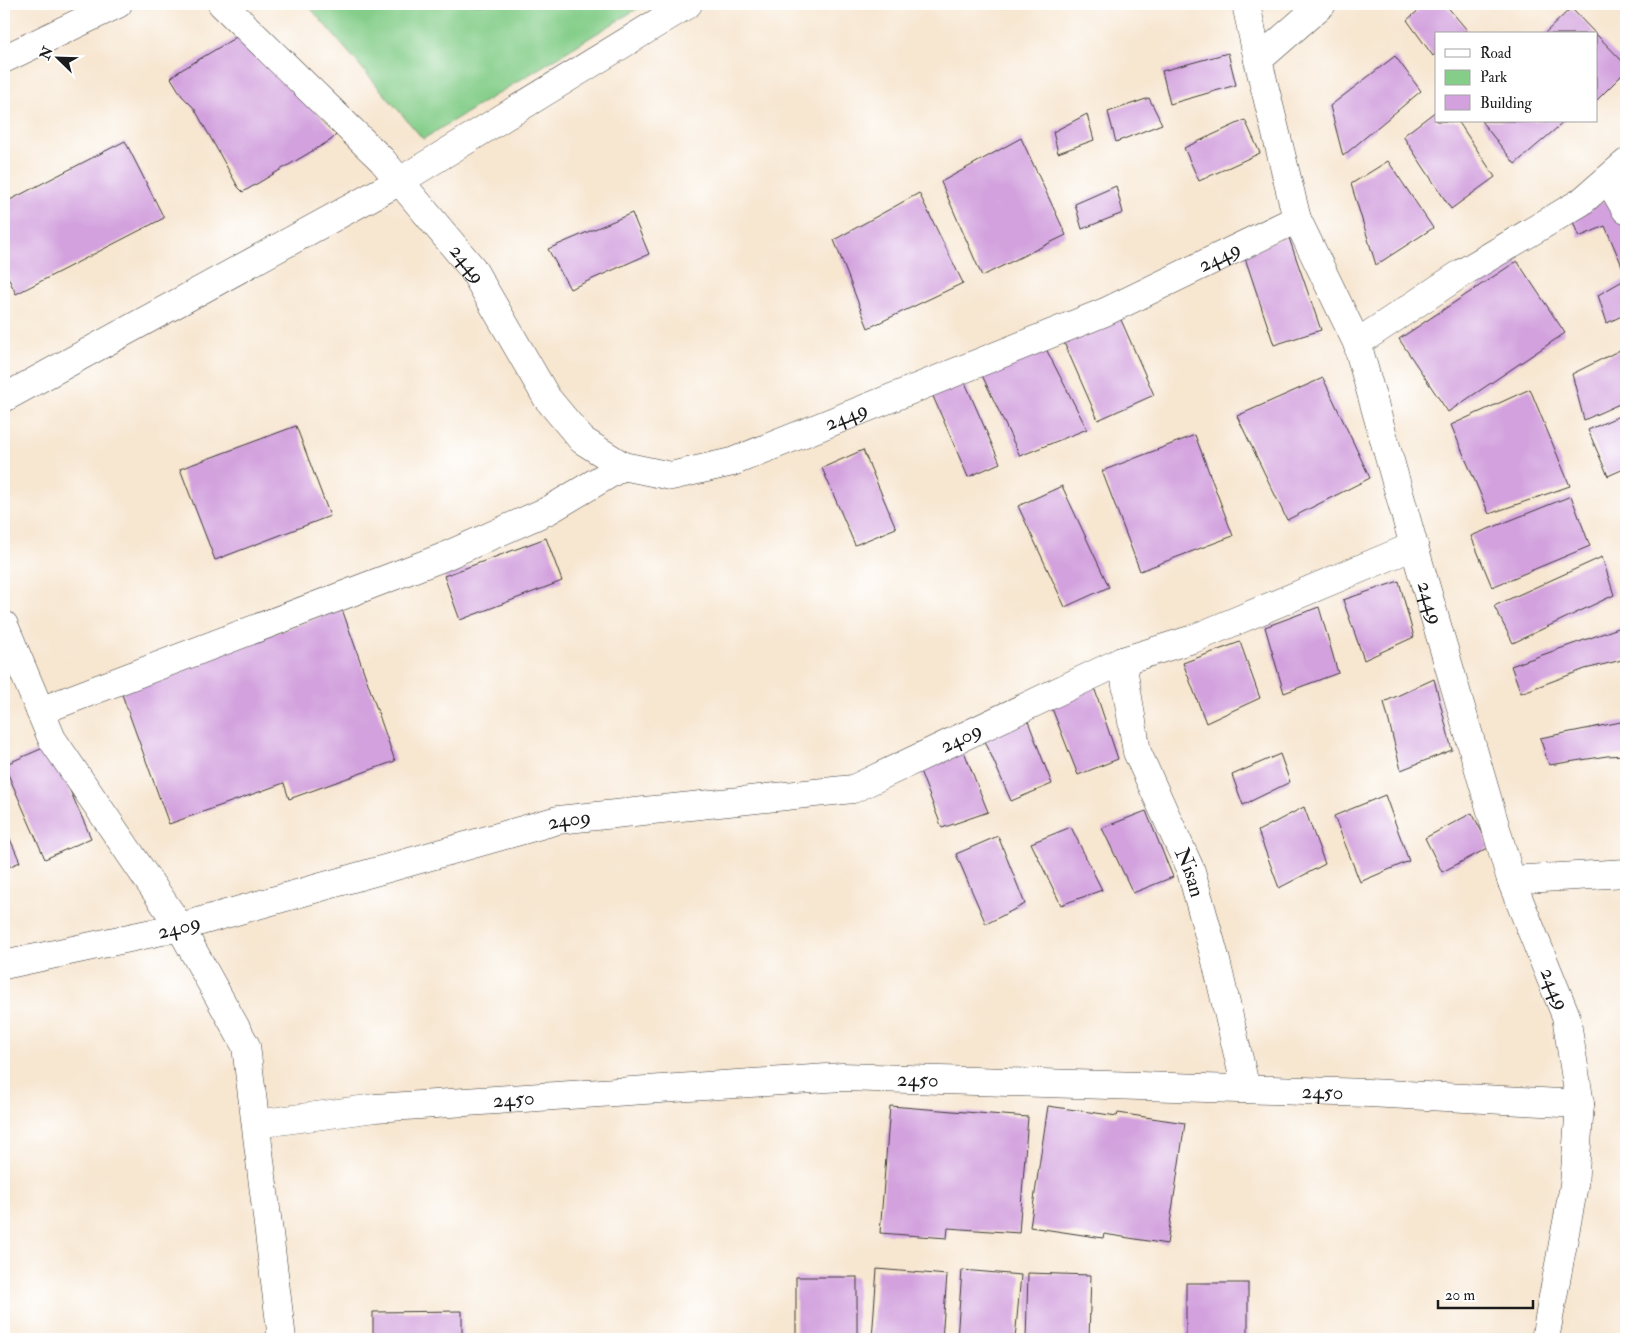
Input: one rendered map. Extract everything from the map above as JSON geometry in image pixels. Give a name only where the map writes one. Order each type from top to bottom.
[{"type":"street","points":[[4,59],[118,4]]},
{"type":"street","name":"2449","points":[[222,4],[382,160],[472,268],[547,398],[582,440],[623,466],[671,476],[732,462],[1105,312],[1297,219],[1357,343],[1511,880],[1566,1016],[1580,1104],[1574,1185],[1545,1339]]},
{"type":"street","points":[[4,398],[400,181],[688,4]]},
{"type":"street","points":[[1246,4],[1297,219]]},
{"type":"street","points":[[1258,60],[1322,4]]},
{"type":"street","points":[[1357,343],[1462,273],[1581,202],[1617,171],[1626,210]]},
{"type":"street","points":[[40,711],[441,558],[548,510],[623,466]]},
{"type":"street","name":"2409","points":[[4,965],[180,927],[558,820],[853,789],[1122,661],[1193,639],[1414,546]]},
{"type":"street","points":[[4,625],[52,739],[180,927],[246,1046],[282,1339]]},
{"type":"street","name":"Nisan","points":[[1122,661],[1137,752],[1191,871],[1216,961],[1246,1089]]},
{"type":"street","points":[[1511,880],[1626,873]]},
{"type":"street","name":"2450","points":[[256,1124],[375,1108],[842,1077],[1368,1093],[1580,1104]]},
{"type":"green space","points":[[307,4],[645,4],[423,139]]},
{"type":"building","points":[[1426,4],[1445,4],[1467,30],[1464,32],[1435,32],[1435,54],[1433,56],[1407,20]]},
{"type":"building","points":[[1571,8],[1594,32],[1546,32]]},
{"type":"building","points":[[243,33],[337,134],[331,140],[243,192],[238,187],[194,108],[182,96],[171,78]]},
{"type":"building","points":[[1598,36],[1626,65],[1626,71],[1598,99]]},
{"type":"building","points":[[1228,53],[1236,85],[1170,104],[1162,71]]},
{"type":"building","points":[[1395,56],[1421,91],[1343,156],[1330,106]]},
{"type":"building","points":[[1149,98],[1162,124],[1116,142],[1108,112]]},
{"type":"building","points":[[1435,112],[1435,122],[1459,122],[1495,177],[1451,209],[1403,136]]},
{"type":"building","points":[[1087,114],[1094,140],[1058,153],[1053,132]]},
{"type":"building","points":[[1245,120],[1260,153],[1199,181],[1184,148]]},
{"type":"building","points":[[1482,122],[1564,122],[1515,164]]},
{"type":"building","points":[[1021,138],[1066,235],[982,276],[941,182]]},
{"type":"building","points":[[125,141],[164,218],[16,294],[4,269],[4,203]]},
{"type":"building","points":[[1388,161],[1433,228],[1376,265],[1351,184]]},
{"type":"building","points":[[1116,186],[1123,213],[1082,229],[1075,204]]},
{"type":"building","points":[[919,193],[963,283],[868,328],[834,240]]},
{"type":"building","points":[[1614,195],[1626,223],[1626,275],[1605,226],[1579,237],[1572,219]]},
{"type":"building","points":[[632,213],[649,254],[570,289],[548,249]]},
{"type":"building","points":[[1288,235],[1321,330],[1274,345],[1244,255]]},
{"type":"building","points":[[1517,261],[1565,333],[1448,412],[1399,339]]},
{"type":"building","points":[[1626,279],[1626,314],[1607,323],[1598,295]]},
{"type":"building","points":[[1118,313],[1154,395],[1098,420],[1062,338]]},
{"type":"building","points":[[1044,345],[1087,429],[1020,456],[980,371]]},
{"type":"building","points":[[1626,347],[1626,401],[1584,420],[1572,374]]},
{"type":"building","points":[[1323,378],[1370,478],[1287,520],[1237,416]]},
{"type":"building","points":[[964,380],[1000,463],[968,477],[932,394]]},
{"type":"building","points":[[1530,389],[1570,486],[1489,514],[1451,425]]},
{"type":"building","points":[[1626,413],[1626,468],[1608,476],[1588,430]]},
{"type":"building","points":[[296,426],[330,516],[215,560],[180,469]]},
{"type":"building","points":[[1195,435],[1233,536],[1140,571],[1102,471]]},
{"type":"building","points":[[863,450],[896,528],[855,545],[822,468]]},
{"type":"building","points":[[1062,486],[1109,587],[1065,607],[1018,506]]},
{"type":"building","points":[[1571,496],[1590,546],[1492,587],[1471,536]]},
{"type":"building","points":[[546,538],[562,581],[460,620],[444,576]]},
{"type":"building","points":[[1602,557],[1614,595],[1513,643],[1494,606]]},
{"type":"building","points":[[1399,581],[1414,637],[1364,660],[1343,600]]},
{"type":"building","points":[[1319,607],[1338,673],[1284,693],[1265,627]]},
{"type":"building","points":[[342,609],[395,761],[289,799],[284,783],[169,824],[120,689]]},
{"type":"building","points":[[1624,626],[1626,633],[1626,659],[1585,669],[1521,693],[1511,666]]},
{"type":"building","points":[[1240,642],[1260,698],[1206,723],[1183,663]]},
{"type":"building","points":[[1434,679],[1452,750],[1401,770],[1384,702]]},
{"type":"building","points":[[1094,687],[1118,759],[1078,775],[1051,706]]},
{"type":"building","points":[[1026,716],[1052,784],[1011,801],[982,734]]},
{"type":"building","points":[[1626,721],[1626,755],[1549,765],[1540,738]]},
{"type":"building","points":[[961,744],[988,812],[942,828],[917,763]]},
{"type":"building","points":[[50,745],[91,838],[45,859],[4,765]]},
{"type":"building","points":[[1280,754],[1290,782],[1243,805],[1232,775]]},
{"type":"building","points":[[1385,795],[1409,861],[1360,882],[1334,816]]},
{"type":"building","points":[[1304,807],[1325,864],[1279,888],[1258,831]]},
{"type":"building","points":[[1146,811],[1173,877],[1133,893],[1102,828]]},
{"type":"building","points":[[1472,813],[1490,847],[1442,872],[1425,838]]},
{"type":"building","points":[[4,825],[20,862],[4,869]]},
{"type":"building","points":[[1071,827],[1102,890],[1061,905],[1031,843]]},
{"type":"building","points":[[998,836],[1025,904],[986,924],[956,854]]},
{"type":"building","points":[[890,1106],[1028,1117],[1019,1233],[948,1228],[947,1238],[880,1233]]},
{"type":"building","points":[[1048,1106],[1117,1116],[1118,1113],[1185,1123],[1167,1244],[1104,1234],[1103,1238],[1030,1227]]},
{"type":"building","points":[[877,1269],[947,1275],[942,1339],[872,1339]]},
{"type":"building","points":[[962,1270],[1021,1275],[1015,1339],[957,1339]]},
{"type":"building","points":[[1028,1273],[1091,1275],[1089,1339],[1026,1339]]},
{"type":"building","points":[[796,1277],[857,1277],[857,1339],[796,1339]]},
{"type":"building","points":[[1186,1283],[1248,1283],[1248,1339],[1186,1339]]},
{"type":"building","points":[[462,1311],[462,1339],[373,1339],[373,1312]]}]
